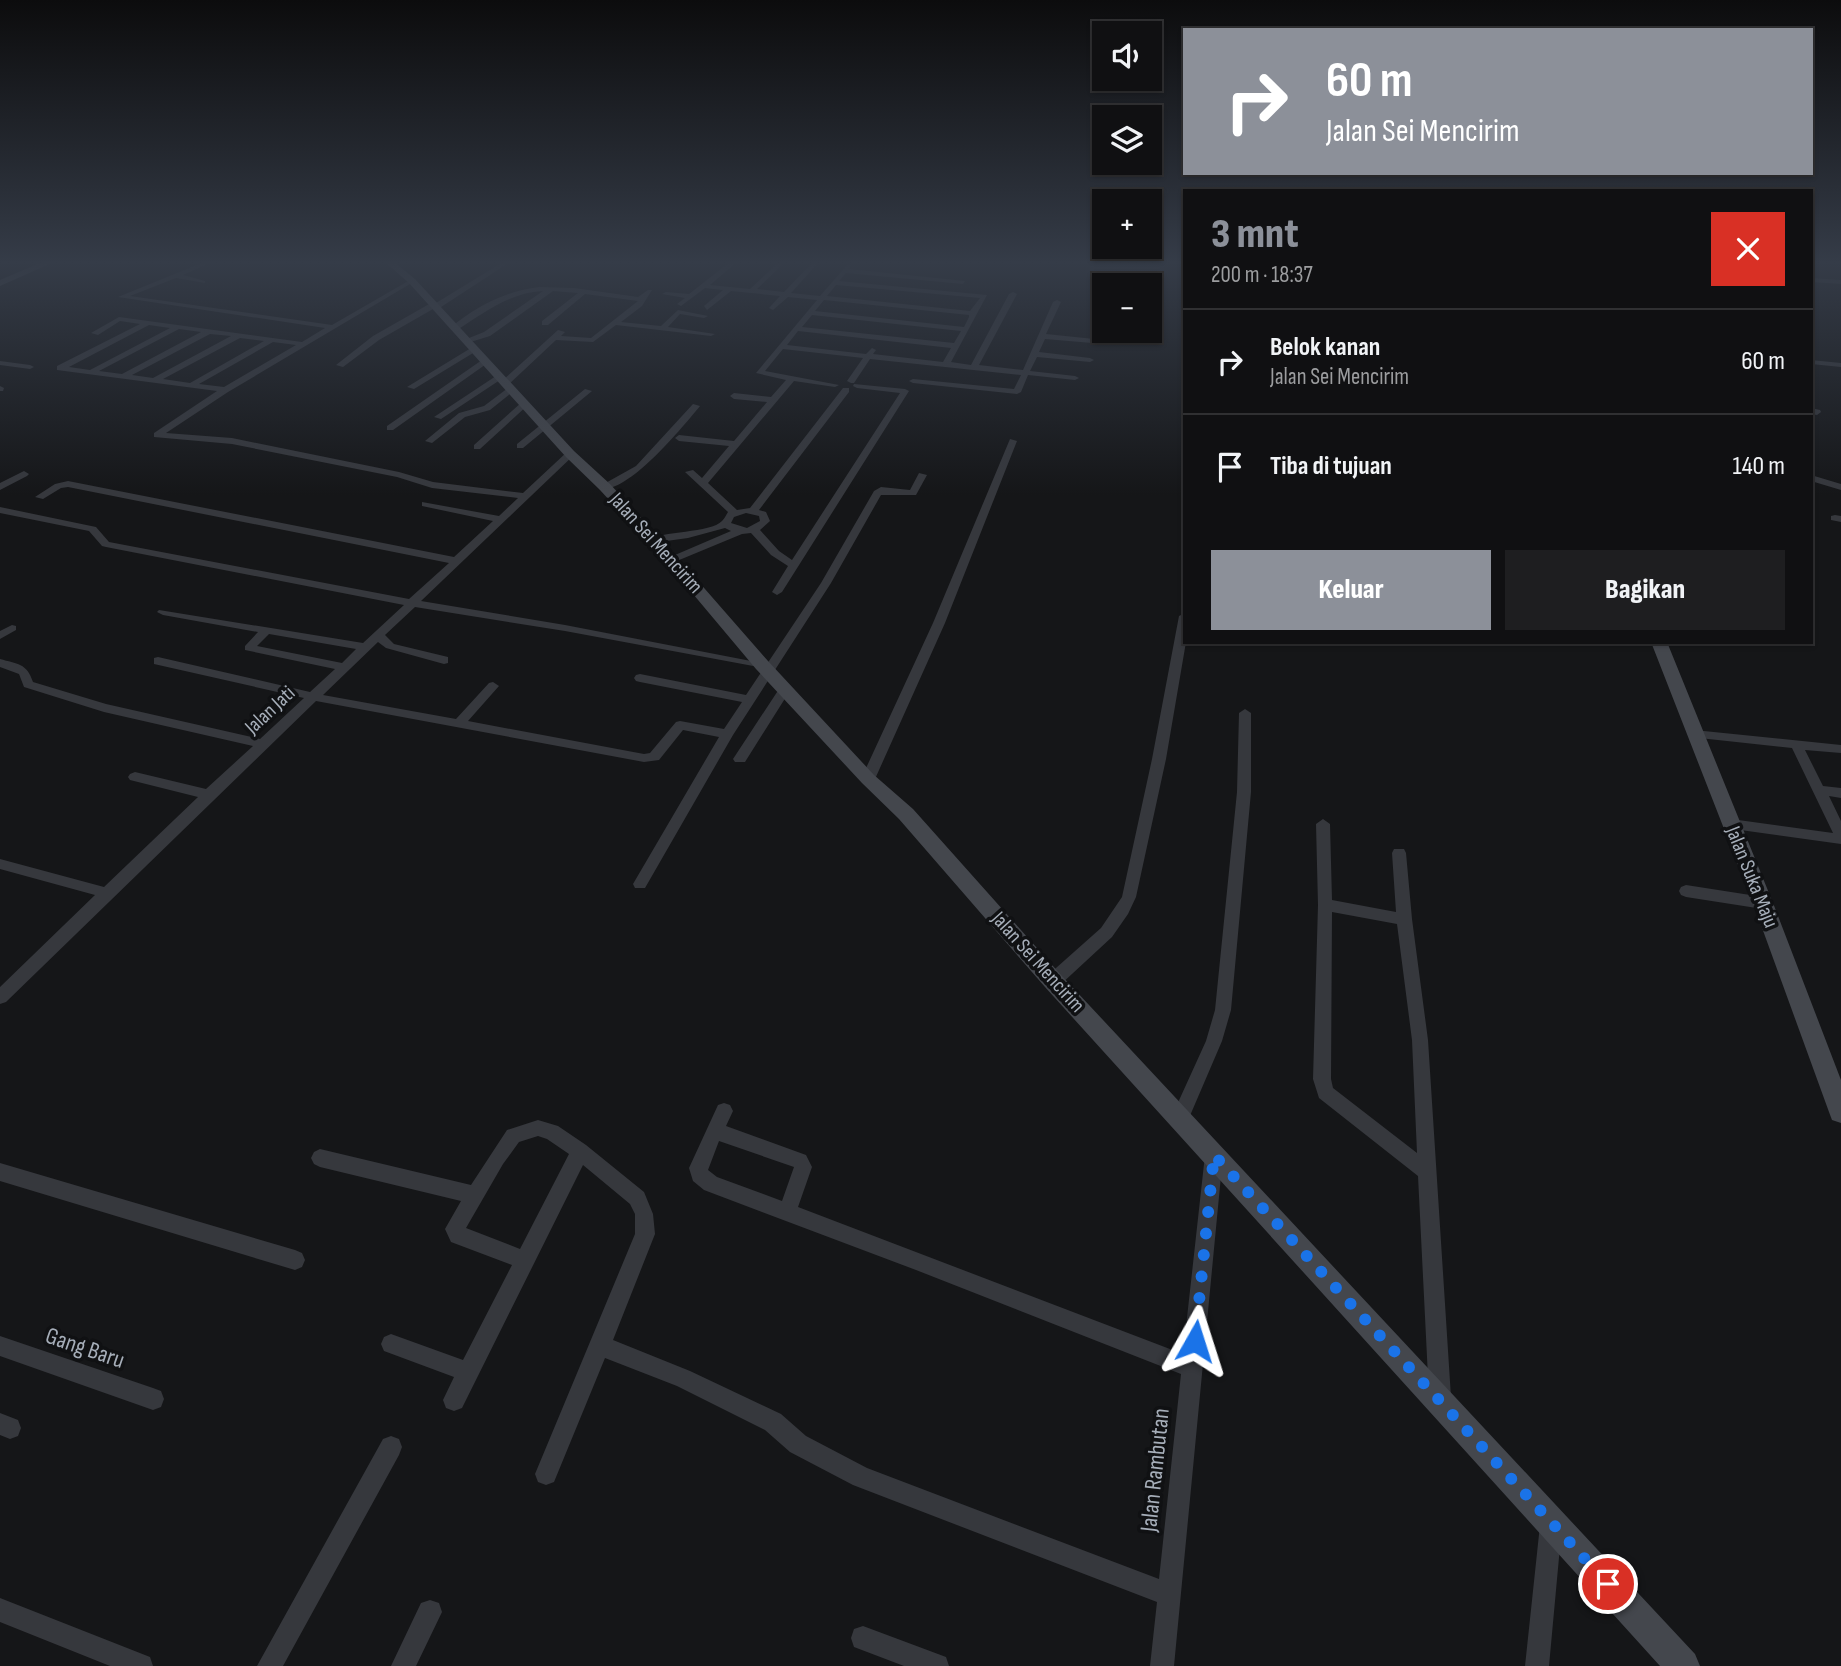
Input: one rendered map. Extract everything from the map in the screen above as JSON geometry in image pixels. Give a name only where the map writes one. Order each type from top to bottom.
[{"type":"street","points":[[115,340],[60,368],[225,390]]},
{"type":"street","points":[[89,373],[153,340]]},
{"type":"street","points":[[122,377],[192,340]]},
{"type":"street","points":[[154,381],[230,340]]},
{"type":"street","points":[[190,386],[271,340],[303,344]]},
{"type":"street","points":[[310,340],[225,390],[157,435],[256,445],[399,475],[432,485],[524,496]]},
{"type":"street","points":[[340,365],[374,340]]},
{"type":"street","name":"Jalan Sei Mencirim","points":[[465,340],[569,454],[605,487],[672,560],[868,779],[906,814],[1053,981],[1683,1666]]},
{"type":"street","points":[[429,440],[461,415],[487,408],[490,367],[488,340]]},
{"type":"street","points":[[477,447],[497,340]]},
{"type":"street","points":[[390,428],[490,367],[551,340]]},
{"type":"street","points":[[788,340],[760,373],[835,385],[905,391]]},
{"type":"street","points":[[752,511],[851,386],[879,340]]},
{"type":"street","points":[[904,340],[956,346]]},
{"type":"street","points":[[946,364],[960,340]]},
{"type":"street","points":[[974,367],[989,340]]},
{"type":"street","points":[[1012,403],[1040,340]]},
{"type":"street","points":[[782,347],[1075,378]]},
{"type":"street","points":[[1034,354],[1090,360]]},
{"type":"street","points":[[777,592],[925,362]]},
{"type":"street","points":[[1813,362],[1837,365],[1841,374]]},
{"type":"street","points":[[0,363],[30,367]]},
{"type":"street","points":[[411,387],[490,367]]},
{"type":"street","points":[[438,417],[490,367]]},
{"type":"street","points":[[702,484],[791,379]]},
{"type":"street","points":[[913,381],[1017,392]]},
{"type":"street","points":[[520,446],[588,391]]},
{"type":"street","points":[[734,396],[773,400]]},
{"type":"street","points":[[605,487],[639,468],[696,406]]},
{"type":"street","points":[[679,438],[736,444]]},
{"type":"street","points":[[868,779],[939,622],[1013,442]]},
{"type":"street","name":"Jalan Jati","points":[[3,991],[569,454]]},
{"type":"street","points":[[690,471],[735,513]]},
{"type":"street","points":[[0,487],[24,474]]},
{"type":"street","points":[[640,884],[727,734],[751,700],[766,668],[825,583],[877,493],[888,490],[913,493],[922,475]]},
{"type":"street","points":[[1813,479],[1839,489]]},
{"type":"street","points":[[40,497],[58,486],[68,484],[456,561]]},
{"type":"street","points":[[425,503],[500,519]]},
{"type":"street","points":[[0,510],[92,529],[106,544],[411,603],[565,628],[766,668]]},
{"type":"street","points":[[672,560],[740,531],[754,530],[765,521],[763,514],[752,511],[735,513],[727,518],[726,524]]},
{"type":"street","points":[[652,540],[688,535],[726,524],[740,531]]},
{"type":"street","points":[[754,530],[775,553],[793,565]]},
{"type":"street","points":[[688,535],[698,547]]},
{"type":"street","points":[[163,612],[365,647]]},
{"type":"street","points":[[1053,981],[1110,930],[1123,914],[1159,758],[1183,627]]},
{"type":"street","points":[[0,636],[12,628]]},
{"type":"street","points":[[266,630],[249,648],[345,667]]},
{"type":"street","points":[[378,635],[390,646],[444,660]]},
{"type":"street","name":"Jalan Suka Maju","points":[[1660,644],[1763,903],[1841,1112]]},
{"type":"street","points":[[158,661],[314,697],[644,758],[654,757],[680,725],[727,734]]},
{"type":"street","points":[[0,663],[24,672],[28,684],[41,690],[104,708],[264,744]]},
{"type":"street","points":[[640,678],[751,700]]},
{"type":"street","points":[[459,724],[493,686]]},
{"type":"street","points":[[740,759],[785,689]]},
{"type":"street","points":[[1180,1118],[1214,1041],[1223,1010],[1244,792],[1245,713]]},
{"type":"street","points":[[1694,734],[1841,749]]},
{"type":"street","points":[[1796,744],[1841,837]]},
{"type":"street","points":[[135,778],[210,795]]},
{"type":"street","points":[[1818,790],[1841,793]]},
{"type":"street","points":[[1323,824],[1325,905],[1322,1079],[1325,1092],[1425,1170]]},
{"type":"street","points":[[1731,824],[1841,837]]},
{"type":"street","points":[[1399,853],[1404,919],[1420,1040],[1426,1133],[1425,1170],[1440,1401]]},
{"type":"street","points":[[0,864],[107,893]]},
{"type":"street","points":[[1686,891],[1763,903]]},
{"type":"street","points":[[1325,905],[1404,919]]},
{"type":"street","points":[[724,1111],[698,1168],[705,1181],[1192,1368]]},
{"type":"street","points":[[525,1260],[458,1235],[454,1229],[497,1157],[513,1136],[538,1128],[552,1132],[580,1151],[637,1198],[644,1214],[645,1234],[615,1352],[546,1474]]},
{"type":"street","points":[[715,1130],[800,1161],[803,1167],[788,1213]]},
{"type":"street","points":[[454,1400],[580,1151]]},
{"type":"street","name":"Jalan Rambutan","points":[[1162,1666],[1214,1155]]},
{"type":"street","points":[[320,1158],[474,1195]]},
{"type":"street","points":[[0,1172],[295,1260]]},
{"type":"street","points":[[391,1344],[468,1372]]},
{"type":"street","name":"Gang Baru","points":[[0,1346],[153,1399]]},
{"type":"street","points":[[615,1352],[682,1378],[773,1422],[798,1444],[861,1477],[1168,1594]]},
{"type":"street","points":[[269,1666],[391,1447]]},
{"type":"street","points":[[1537,1666],[1551,1522]]},
{"type":"street","points":[[0,1610],[141,1666]]},
{"type":"street","points":[[403,1666],[430,1612]]},
{"type":"street","points":[[863,1637],[937,1666]]},
{"type":"route","points":[[1195,1341],[1214,1155],[1608,1584]]}]
